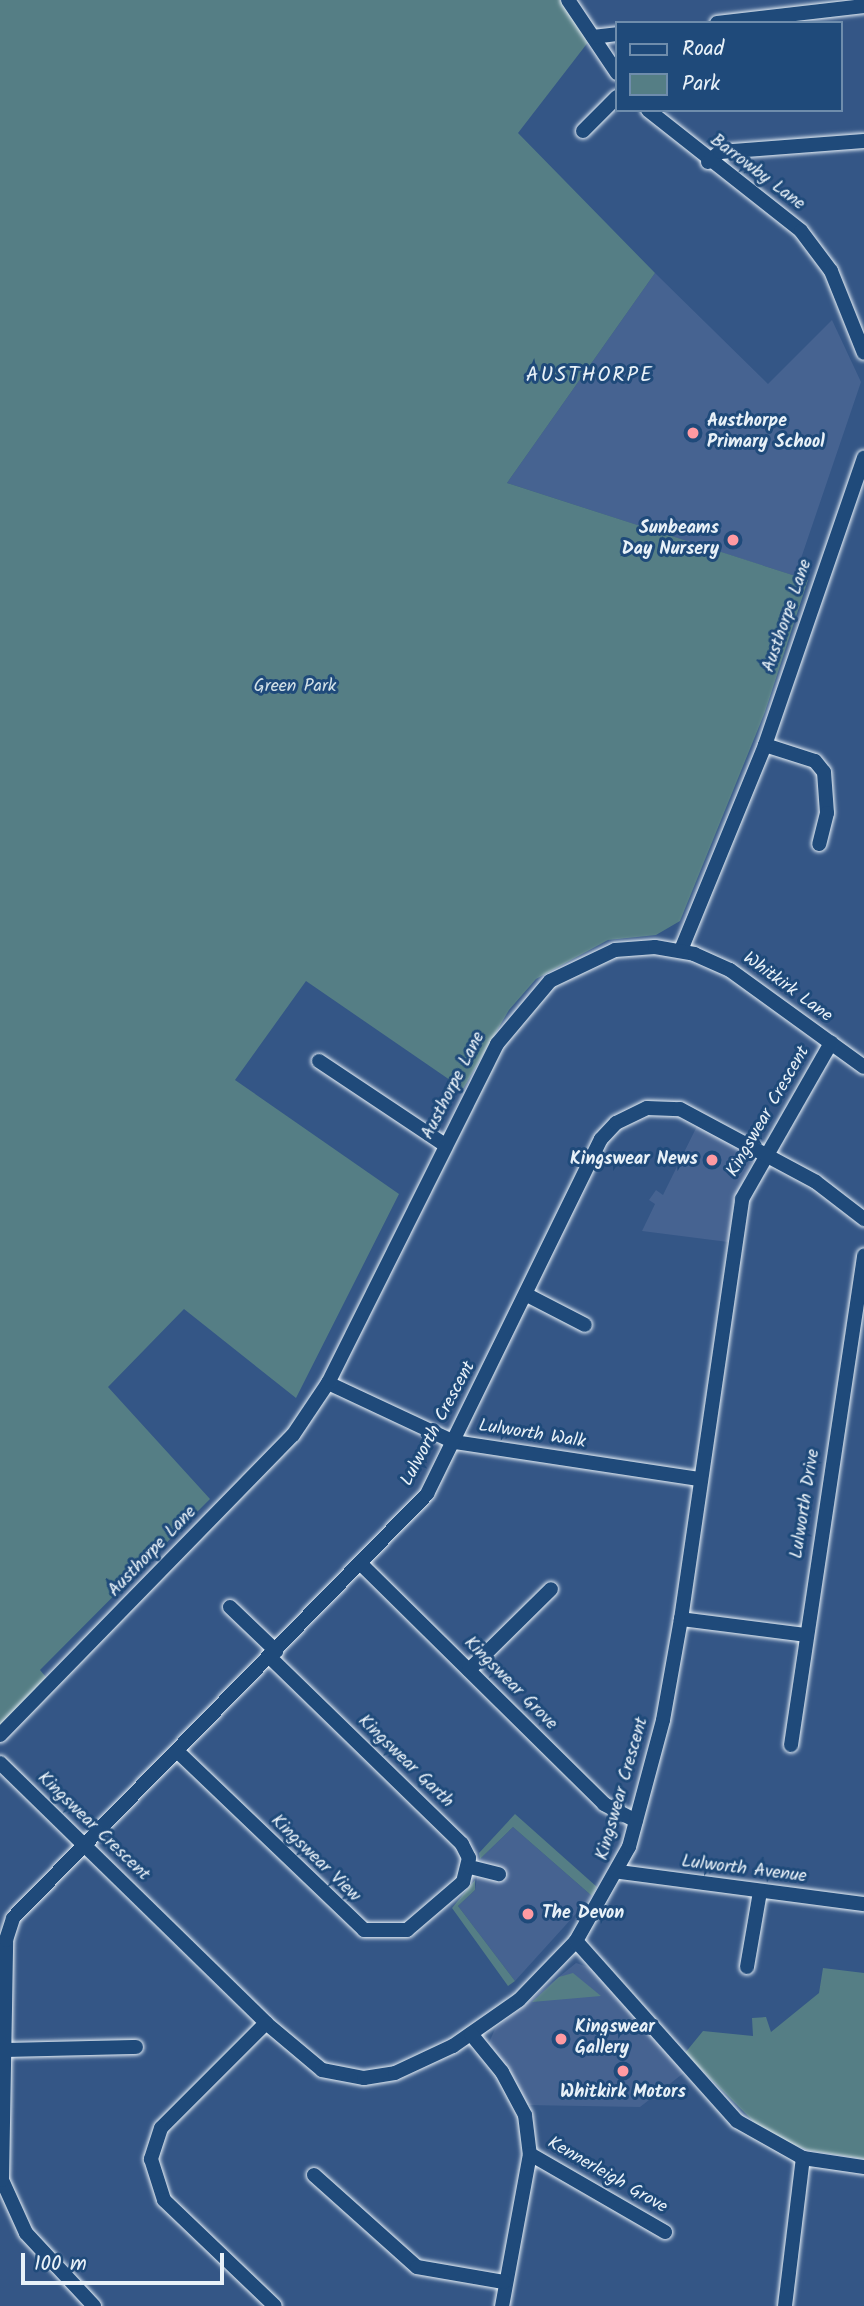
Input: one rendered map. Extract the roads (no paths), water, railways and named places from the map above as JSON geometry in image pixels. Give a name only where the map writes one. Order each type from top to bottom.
[{"type":"street","points":[[568,0],[616,72]]},
{"type":"street","points":[[734,21],[864,6]]},
{"type":"street","points":[[593,37],[616,34]]},
{"type":"street","points":[[583,131],[616,98]]},
{"type":"street","name":"Barrowby Lane","points":[[650,112],[708,162],[801,231],[831,271],[864,353]]},
{"type":"street","points":[[708,162],[720,152],[864,141]]},
{"type":"street","name":"Austhorpe Lane","points":[[0,1735],[293,1435],[328,1383],[505,1030],[550,981],[615,950],[681,950],[765,745],[864,458]]},
{"type":"street","points":[[765,745],[815,761],[824,772],[827,813],[819,844]]},
{"type":"street","name":"Whitkirk Lane","points":[[681,950],[730,970],[864,1067]]},
{"type":"street","name":"Kingswear Crescent","points":[[0,1763],[266,2023],[313,2064],[353,2078],[395,2073],[471,2034],[519,2000],[576,1941],[620,1872],[636,1821],[681,1619],[734,1236],[742,1199],[831,1043]]},
{"type":"street","points":[[319,1061],[445,1145]]},
{"type":"street","name":"Lulworth Crescent","points":[[93,2306],[26,2233],[7,2199],[0,2170],[8,1928],[83,1844],[362,1565],[427,1494],[527,1296],[601,1139],[625,1116],[658,1107],[680,1109],[767,1154]]},
{"type":"street","points":[[767,1154],[864,1219]]},
{"type":"street","name":"Lulworth Drive","points":[[791,1745],[864,1255]]},
{"type":"street","points":[[527,1296],[585,1325]]},
{"type":"street","name":"Lulworth Walk","points":[[328,1383],[454,1442],[700,1479]]},
{"type":"street","name":"Kingswear Grove","points":[[362,1565],[604,1804],[636,1821]]},
{"type":"street","points":[[469,1670],[551,1589]]},
{"type":"street","name":"Kingswear Garth","points":[[230,1607],[273,1654],[462,1844],[470,1867]]},
{"type":"street","points":[[681,1619],[806,1636]]},
{"type":"street","name":"Kingswear View","points":[[177,1751],[364,1930],[407,1930],[441,1902],[470,1867]]},
{"type":"street","points":[[470,1867],[499,1874]]},
{"type":"street","name":"Lulworth Avenue","points":[[620,1872],[864,1904]]},
{"type":"street","points":[[747,1967],[760,1892]]},
{"type":"street","points":[[576,1941],[726,2111],[754,2134],[803,2158],[864,2167]]},
{"type":"street","points":[[266,2023],[161,2129],[151,2159],[164,2200],[275,2306]]},
{"type":"street","points":[[471,2034],[502,2072],[524,2115],[530,2154],[504,2282],[502,2306]]},
{"type":"street","points":[[2,2050],[136,2047]]},
{"type":"street","name":"Kennerleigh Grove","points":[[530,2154],[665,2232]]},
{"type":"street","points":[[785,2306],[803,2158]]},
{"type":"street","points":[[314,2175],[417,2267],[504,2282]]},
{"type":"place","name":"Austhorpe Primary School","points":[[693,433]]},
{"type":"place","name":"Sunbeams Day Nursery","points":[[733,540]]},
{"type":"place","name":"Kingswear News","points":[[712,1160]]},
{"type":"place","name":"The Devon","points":[[528,1914]]},
{"type":"place","name":"Kingswear Gallery","points":[[561,2039]]},
{"type":"place","name":"Whitkirk Motors","points":[[623,2071]]},
{"type":"district","name":"AUSTHORPE","points":[[590,376]]},
{"type":"park label","name":"Green Park","points":[[295,687]]}]
